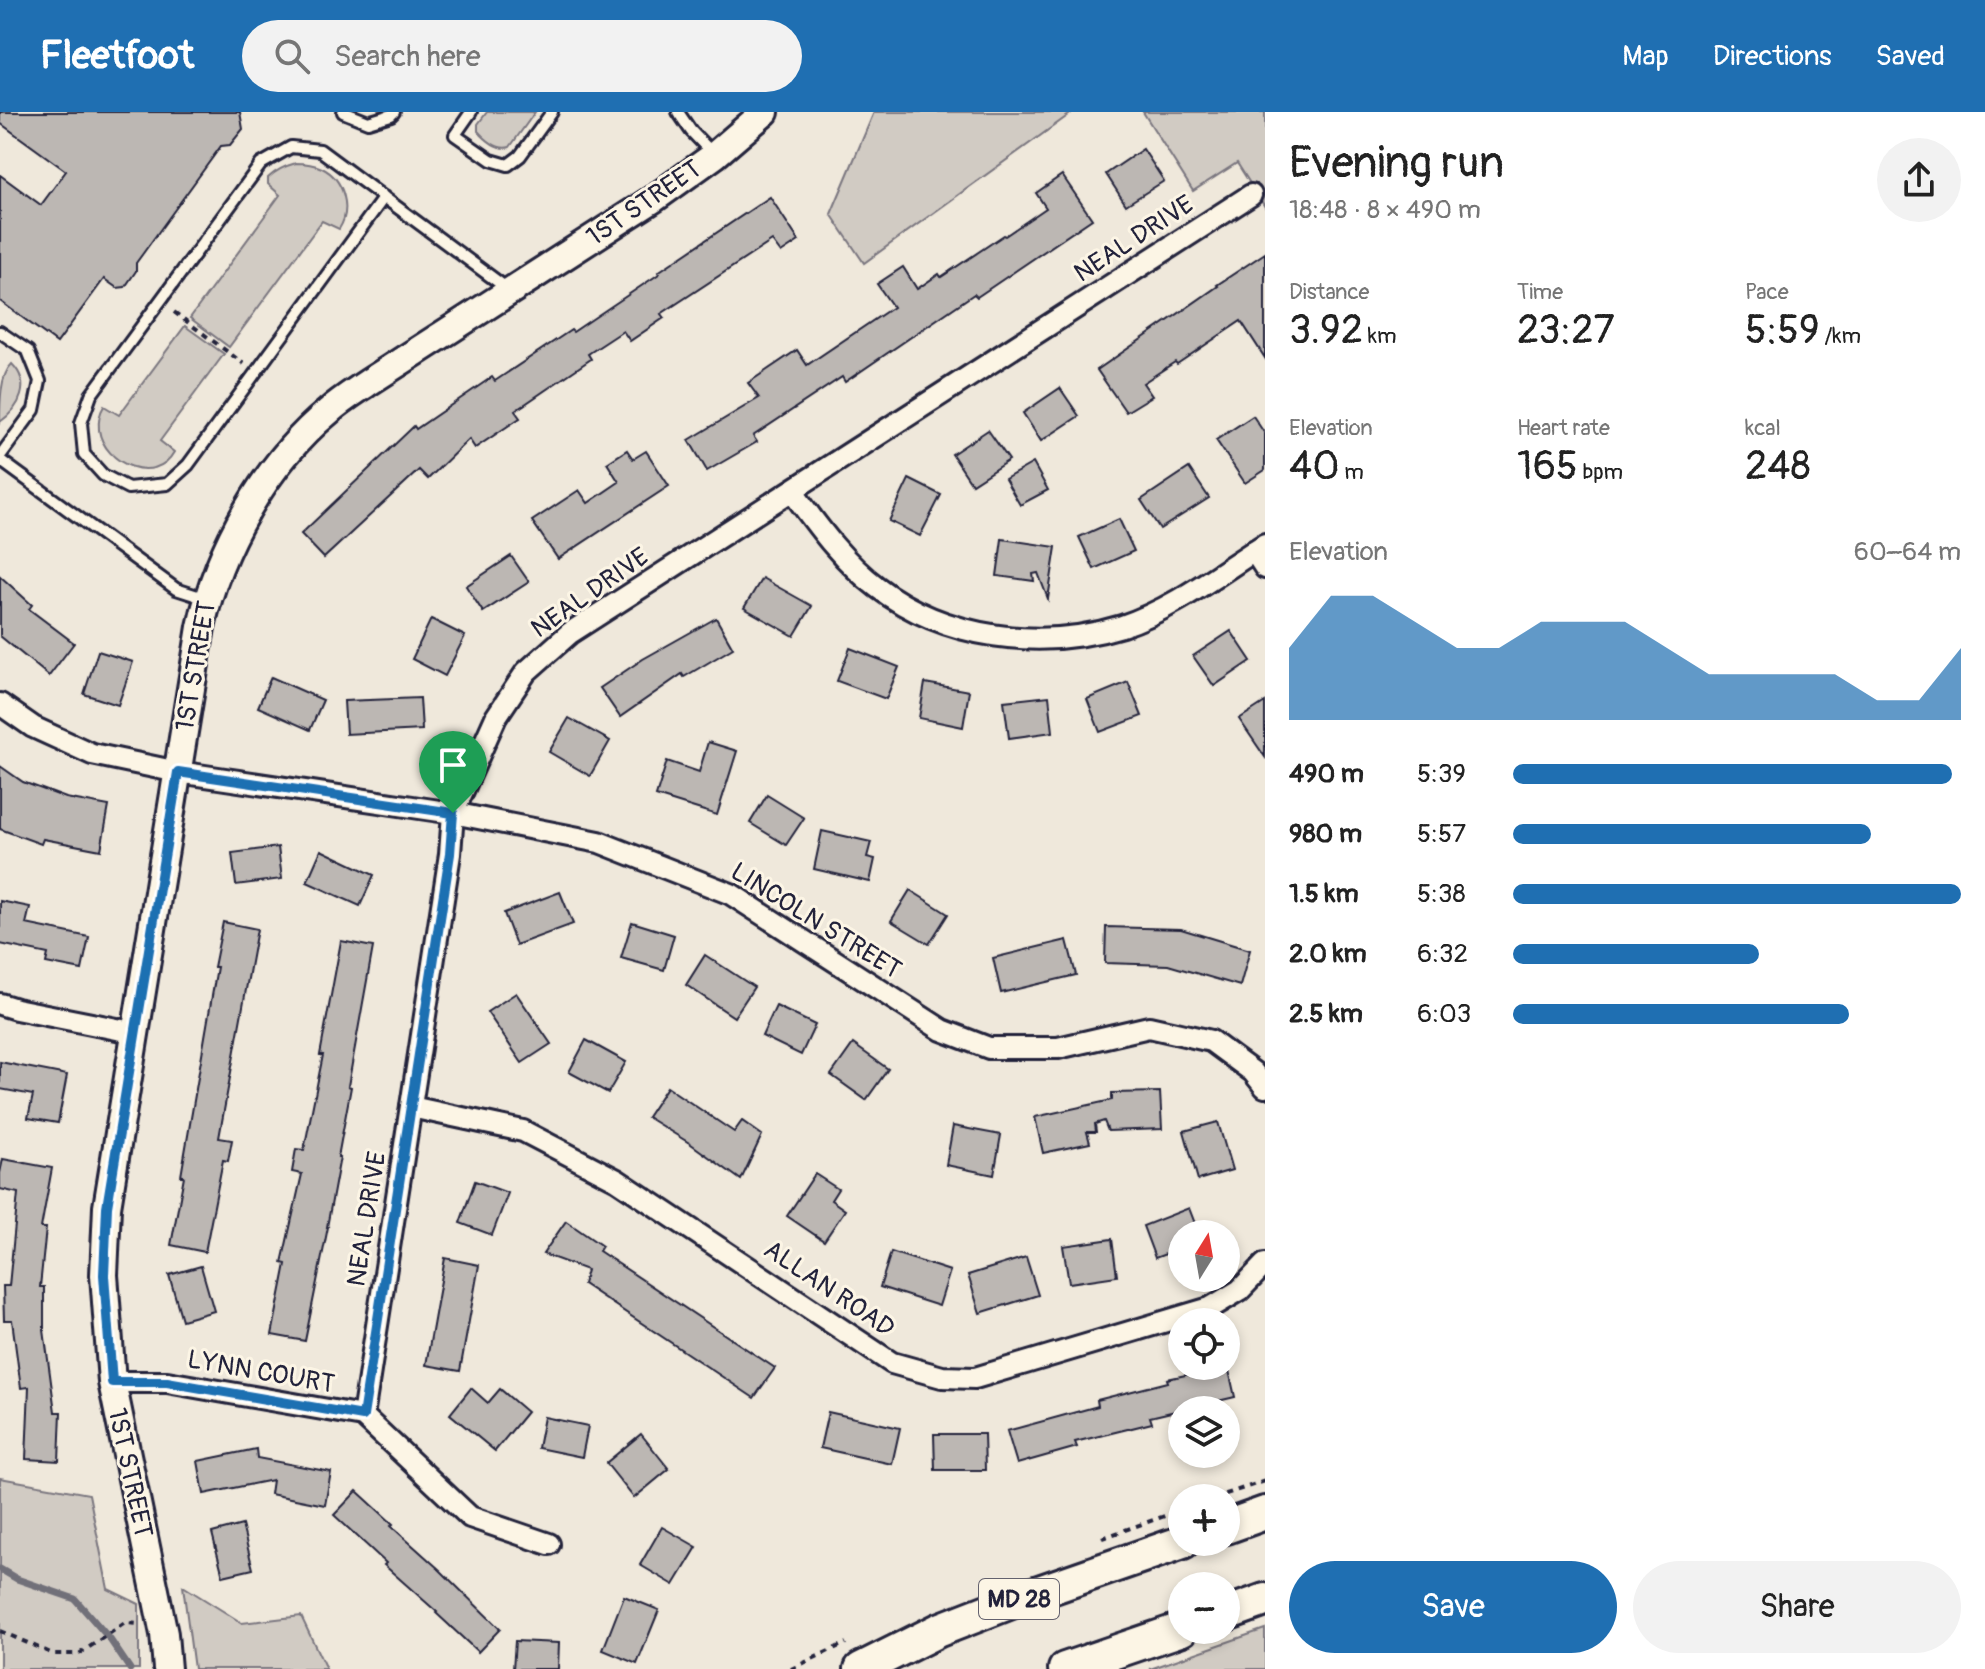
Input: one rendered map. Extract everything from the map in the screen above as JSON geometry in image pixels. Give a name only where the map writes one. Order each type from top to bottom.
[{"type":"main road","points":[[1240,1522],[1265,1513]]},
{"type":"main road","name":"MD 28","points":[[861,1669],[939,1630],[1168,1547]]},
{"type":"main road","points":[[1240,1609],[1265,1600]]},
{"type":"main road","points":[[1065,1669],[1168,1634]]},
{"type":"street","name":"1ST STREET","points":[[167,1669],[164,1634],[112,1382],[104,1275],[107,1207],[201,627],[219,567],[241,519],[265,482],[327,412],[655,198],[715,155],[765,112]]},
{"type":"street","name":"NEAL DRIVE","points":[[363,1416],[450,854],[453,813],[496,717],[526,672],[570,633],[1251,195]]},
{"type":"street","points":[[792,491],[830,543],[877,587],[930,620],[992,636],[1056,639],[1121,626],[1166,607],[1261,555]]},
{"type":"street","name":"LINCOLN STREET","points":[[0,704],[33,727],[92,754],[178,772],[453,813],[599,842],[731,894],[942,1030],[989,1048],[1058,1048],[1149,1027],[1211,1041],[1253,1072],[1265,1087]]},
{"type":"street","points":[[0,1004],[137,1033]]},
{"type":"street","name":"ALLAN ROAD","points":[[411,1107],[523,1131],[617,1180],[892,1363],[942,1377],[975,1378],[1210,1308],[1240,1290],[1265,1264]]},
{"type":"street","name":"LYNN COURT","points":[[112,1382],[167,1382],[363,1416],[470,1517],[549,1544]]},
{"type":"lane","points":[[343,112],[368,122],[394,112]]},
{"type":"lane","points":[[471,112],[455,135],[491,160],[508,165],[520,156],[552,112]]},
{"type":"lane","points":[[678,112],[691,131],[715,155]]},
{"type":"lane","points":[[384,197],[188,465],[167,484],[128,488],[103,475],[84,454],[81,423],[91,395],[261,164],[291,147],[320,150],[384,197],[510,291]]},
{"type":"lane","points":[[0,332],[28,351],[40,381],[34,410],[0,458],[176,589],[207,599]]},
{"type":"path","points":[[187,322],[227,350]]},
{"type":"path","points":[[1240,1489],[1265,1481]]},
{"type":"path","points":[[0,1631],[53,1654],[79,1654],[125,1623]]},
{"type":"shaded area","points":[[487,112],[535,112],[510,147],[506,148],[492,144],[478,131],[478,124]]},
{"type":"shaded area","points":[[874,112],[1073,112],[864,263],[831,214]]},
{"type":"shaded area","points":[[1143,112],[1265,112],[1265,207],[1237,163],[1193,191]]},
{"type":"shaded area","points":[[296,163],[322,168],[336,179],[344,195],[343,221],[339,229],[322,221],[229,347],[190,318],[280,195],[268,184],[268,178]]},
{"type":"shaded area","points":[[185,326],[224,354],[160,441],[174,452],[166,462],[155,468],[131,466],[110,453],[103,442],[99,427],[101,412],[104,406],[119,415]]},
{"type":"shaded area","points":[[12,364],[21,380],[21,395],[13,410],[0,422],[3,382]]},
{"type":"shaded area","points":[[0,1478],[89,1494],[108,1589],[139,1604],[139,1669],[0,1669]]},
{"type":"shaded area","points":[[183,1586],[242,1623],[301,1616],[326,1669],[194,1669]]},
{"type":"shaded area","points":[[1265,1629],[1265,1669],[1150,1669],[1222,1644],[1240,1644],[1240,1638]]},
{"type":"building","points":[[0,112],[240,112],[243,129],[230,145],[221,146],[136,263],[136,271],[125,287],[117,288],[104,279],[57,343],[0,301],[0,175],[41,205],[66,171],[0,123]]},
{"type":"building","points":[[1143,149],[1164,181],[1126,205],[1106,174]]},
{"type":"building","points":[[1062,175],[1092,219],[845,382],[842,377],[753,436],[757,442],[707,471],[689,440],[759,398],[748,383],[797,350],[807,365],[893,307],[877,284],[903,267],[917,289],[1005,236],[1046,208],[1036,193]]},
{"type":"building","points":[[770,197],[799,241],[781,253],[772,241],[661,314],[664,318],[630,341],[623,331],[588,354],[591,359],[515,411],[520,418],[475,448],[469,439],[428,479],[419,470],[324,558],[301,534],[414,426],[416,429],[492,377],[495,381],[571,330],[573,332]]},
{"type":"building","points":[[1265,253],[1265,358],[1241,321],[1143,383],[1152,396],[1126,412],[1097,370]]},
{"type":"building","points":[[1060,388],[1079,416],[1041,441],[1023,413]]},
{"type":"building","points":[[1253,416],[1265,434],[1265,470],[1245,483],[1216,440]]},
{"type":"building","points":[[988,430],[1009,460],[972,484],[952,454]]},
{"type":"building","points":[[627,450],[633,459],[646,451],[669,486],[558,559],[532,521],[579,490],[588,503],[619,482],[607,463]]},
{"type":"building","points":[[1033,463],[1048,490],[1020,505],[1005,479]]},
{"type":"building","points":[[1189,468],[1209,498],[1160,529],[1141,500]]},
{"type":"building","points":[[909,479],[941,495],[920,536],[889,521]]},
{"type":"building","points":[[1119,519],[1134,551],[1094,569],[1079,537]]},
{"type":"building","points":[[1002,539],[1056,547],[1048,599],[1038,573],[1033,574],[1034,581],[997,576]]},
{"type":"building","points":[[511,556],[529,582],[483,612],[466,586]]},
{"type":"building","points":[[0,576],[32,605],[29,609],[74,643],[49,676],[0,636]]},
{"type":"building","points":[[762,578],[812,606],[794,636],[744,608]]},
{"type":"building","points":[[716,618],[733,648],[684,677],[682,674],[620,717],[600,688],[643,659]]},
{"type":"building","points":[[431,619],[465,636],[445,676],[412,659]]},
{"type":"building","points":[[1231,631],[1251,661],[1214,686],[1193,656]]},
{"type":"building","points":[[850,648],[899,667],[886,699],[837,681]]},
{"type":"building","points":[[98,651],[133,662],[118,705],[84,694]]},
{"type":"building","points":[[271,677],[323,700],[310,730],[258,707]]},
{"type":"building","points":[[1128,682],[1142,716],[1100,732],[1087,699]]},
{"type":"building","points":[[925,683],[969,691],[963,727],[919,718]]},
{"type":"building","points":[[1049,696],[1053,732],[1009,738],[1004,701]]},
{"type":"building","points":[[420,698],[422,730],[346,734],[344,701]]},
{"type":"building","points":[[1265,702],[1265,757],[1239,719]]},
{"type":"building","points":[[569,718],[610,741],[590,776],[549,752]]},
{"type":"building","points":[[708,742],[737,751],[717,815],[656,796],[667,761],[699,772]]},
{"type":"building","points":[[0,766],[23,782],[66,798],[109,806],[101,850],[43,839],[41,844],[0,829]]},
{"type":"building","points":[[767,795],[804,818],[786,845],[750,823]]},
{"type":"building","points":[[822,831],[871,842],[867,857],[875,859],[870,882],[814,869]]},
{"type":"building","points":[[278,847],[282,879],[236,885],[232,853]]},
{"type":"building","points":[[321,850],[374,875],[360,906],[307,882]]},
{"type":"building","points":[[910,890],[948,914],[929,944],[891,921]]},
{"type":"building","points":[[560,892],[573,924],[516,945],[504,913]]},
{"type":"building","points":[[0,901],[30,907],[26,924],[89,937],[82,970],[46,963],[48,954],[0,944]]},
{"type":"building","points":[[223,922],[257,929],[219,1138],[232,1140],[228,1161],[223,1160],[205,1252],[171,1245]]},
{"type":"building","points":[[632,922],[674,935],[664,970],[621,958]]},
{"type":"building","points":[[1106,927],[1181,929],[1250,950],[1240,986],[1168,965],[1105,963]]},
{"type":"building","points":[[1067,940],[1076,975],[1001,993],[993,958]]},
{"type":"building","points":[[341,941],[373,947],[348,1086],[351,1087],[328,1227],[305,1341],[272,1335],[286,1264],[282,1263],[302,1174],[292,1172],[296,1149],[304,1150]]},
{"type":"building","points":[[705,955],[754,987],[734,1017],[686,985]]},
{"type":"building","points":[[516,993],[551,1044],[522,1063],[487,1012]]},
{"type":"building","points":[[776,1006],[815,1025],[801,1055],[762,1036]]},
{"type":"building","points":[[586,1040],[626,1062],[608,1093],[569,1072]]},
{"type":"building","points":[[853,1044],[888,1069],[866,1100],[831,1075]]},
{"type":"building","points":[[0,1062],[67,1075],[58,1123],[28,1118],[33,1095],[0,1089]]},
{"type":"building","points":[[667,1087],[734,1132],[742,1121],[762,1135],[741,1180],[647,1117]]},
{"type":"building","points":[[1160,1092],[1162,1129],[1108,1131],[1104,1121],[1095,1124],[1096,1132],[1087,1132],[1090,1143],[1043,1153],[1035,1117],[1112,1100],[1112,1093]]},
{"type":"building","points":[[1218,1122],[1232,1170],[1198,1180],[1184,1131]]},
{"type":"building","points":[[953,1126],[1001,1135],[994,1175],[946,1165]]},
{"type":"building","points":[[3,1159],[52,1168],[41,1228],[46,1228],[40,1287],[44,1287],[44,1330],[55,1412],[61,1412],[59,1461],[26,1459],[29,1387],[21,1388],[12,1320],[4,1320],[3,1286],[9,1286],[18,1193],[0,1189]]},
{"type":"building","points":[[815,1174],[838,1189],[831,1200],[845,1210],[824,1241],[787,1216]]},
{"type":"building","points":[[475,1181],[508,1193],[492,1235],[460,1223]]},
{"type":"building","points":[[1189,1208],[1194,1220],[1168,1220],[1168,1253],[1155,1258],[1143,1226]]},
{"type":"building","points":[[566,1221],[602,1246],[599,1251],[775,1368],[754,1398],[583,1284],[587,1270],[543,1254]]},
{"type":"building","points":[[1112,1239],[1117,1276],[1069,1283],[1063,1246]]},
{"type":"building","points":[[891,1252],[950,1271],[939,1306],[880,1287]]},
{"type":"building","points":[[1026,1257],[1038,1295],[980,1313],[968,1275]]},
{"type":"building","points":[[445,1258],[479,1265],[460,1371],[426,1365]]},
{"type":"building","points":[[201,1266],[214,1311],[182,1320],[169,1275]]},
{"type":"building","points":[[1167,1379],[1231,1380],[1235,1396],[1168,1396],[1168,1413],[1150,1417],[1152,1423],[1075,1442],[1077,1447],[1017,1464],[1007,1431],[1098,1406],[1097,1400],[1168,1382]]},
{"type":"building","points":[[471,1388],[488,1403],[500,1389],[527,1412],[495,1451],[450,1414]]},
{"type":"building","points":[[828,1412],[900,1428],[892,1464],[820,1448]]},
{"type":"building","points":[[544,1417],[588,1426],[582,1457],[538,1448]]},
{"type":"building","points":[[641,1434],[669,1469],[634,1498],[606,1463]]},
{"type":"building","points":[[934,1434],[984,1434],[985,1470],[935,1470]]},
{"type":"building","points":[[256,1449],[257,1458],[331,1472],[325,1505],[270,1494],[272,1480],[204,1494],[198,1461]]},
{"type":"building","points":[[357,1491],[500,1629],[478,1652],[334,1515]]},
{"type":"building","points":[[242,1525],[253,1569],[223,1576],[212,1533]]},
{"type":"building","points":[[662,1527],[697,1547],[674,1585],[640,1565]]},
{"type":"building","points":[[624,1596],[659,1610],[637,1664],[603,1650]]},
{"type":"building","points":[[515,1641],[559,1643],[558,1669],[513,1669]]},
{"type":"waterway","points":[[0,1569],[17,1579],[75,1599],[109,1638],[130,1669]]},
{"type":"route","points":[[178,772],[453,813],[450,854],[363,1416],[167,1382],[112,1382],[104,1275],[107,1207],[178,772]]}]
